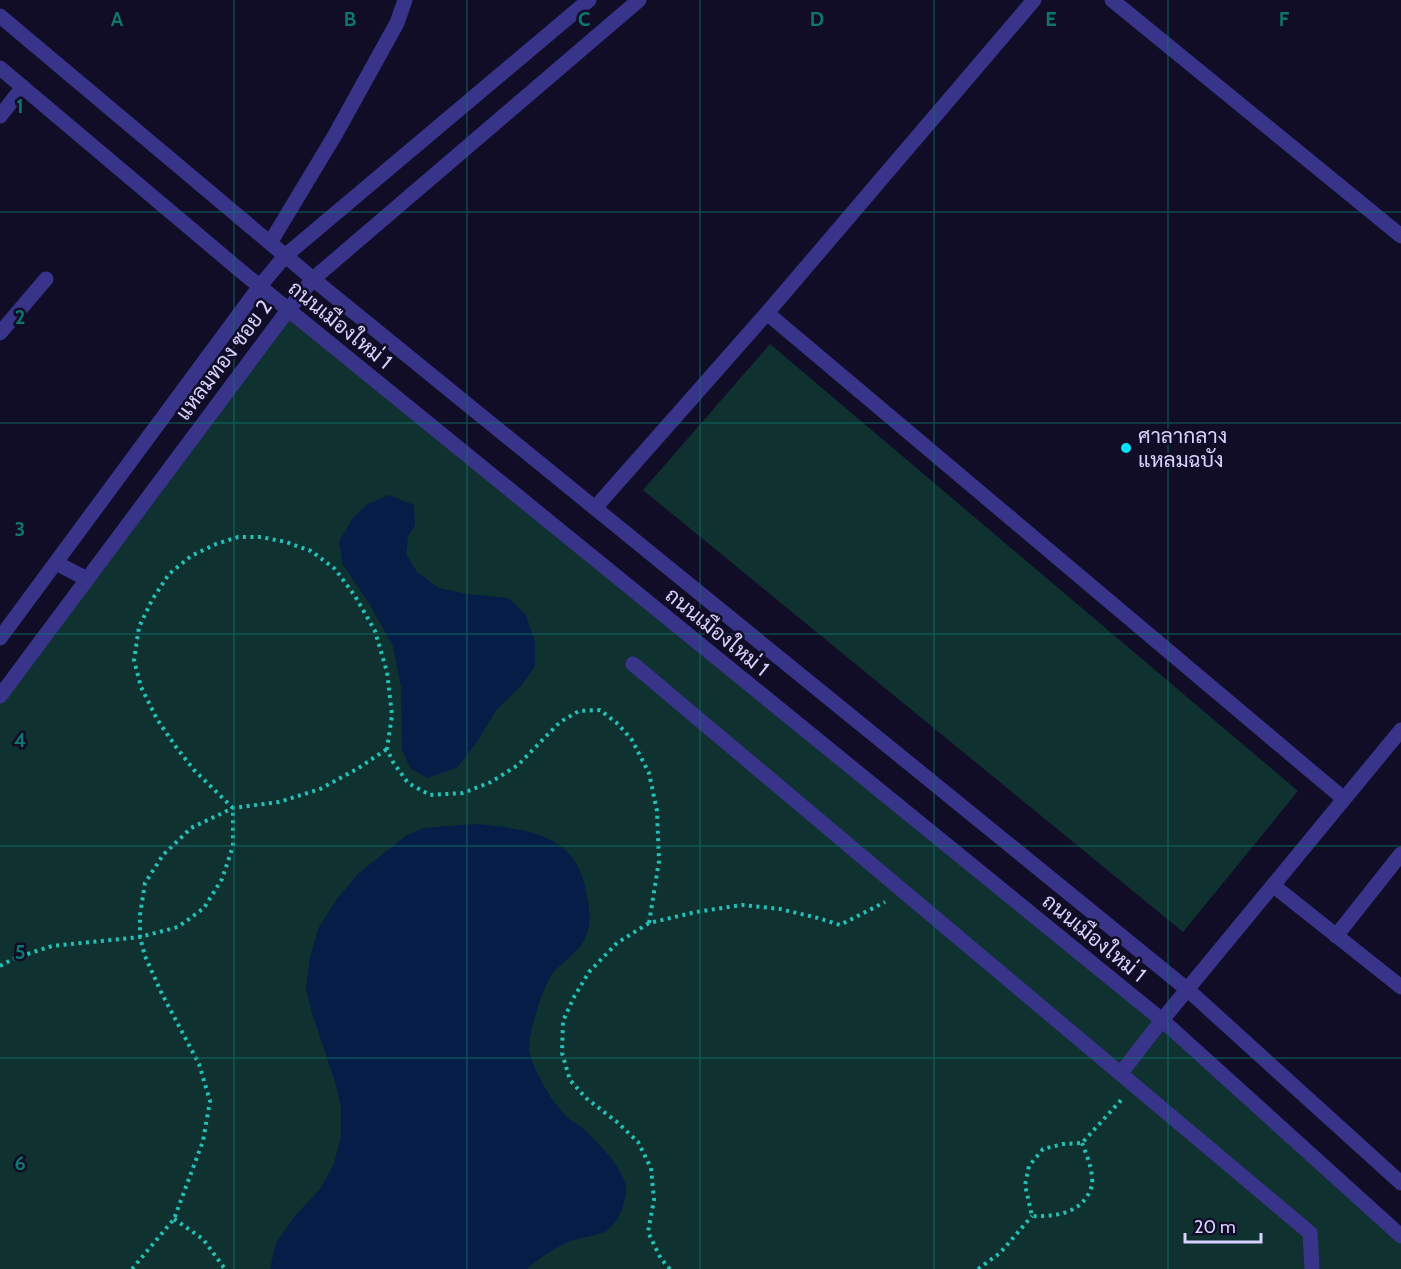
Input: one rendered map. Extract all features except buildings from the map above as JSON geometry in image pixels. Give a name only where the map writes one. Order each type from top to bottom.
[{"type":"street","points":[[270,243],[335,135],[398,22],[405,0]]},
{"type":"street","name":"แหลมทอง ซอย 2","points":[[0,638],[260,286],[285,256],[589,0]]},
{"type":"street","name":"แหลมทอง ซอย 2","points":[[0,696],[313,279],[639,0]]},
{"type":"street","points":[[595,508],[767,313],[1034,0]]},
{"type":"street","points":[[1112,0],[1401,236]]},
{"type":"street","name":"ถนนเมืองใหม่ 1","points":[[0,16],[313,279],[1188,990],[1401,1183]]},
{"type":"street","name":"ถนนเมืองใหม่ 1","points":[[0,68],[288,310],[1162,1020],[1401,1236]]},
{"type":"street","points":[[0,116],[23,87]]},
{"type":"street","points":[[0,333],[46,279]]},
{"type":"street","points":[[767,313],[1344,799]]},
{"type":"street","points":[[56,563],[87,579]]},
{"type":"street","points":[[633,664],[1310,1233],[1312,1269]]},
{"type":"street","points":[[1121,1073],[1344,799],[1398,740]]},
{"type":"street","points":[[1336,936],[1401,854]]},
{"type":"street","points":[[1274,886],[1401,987]]},
{"type":"path","points":[[0,966],[15,958],[51,946],[140,937],[178,927],[204,908],[222,879],[232,846],[233,808],[200,776],[157,719],[141,687],[134,660],[139,627],[169,573],[191,556],[238,537],[261,537],[286,542],[311,551],[335,569],[355,596],[375,631],[387,672],[392,715],[387,749],[408,783],[430,795],[463,793],[491,782],[518,765],[560,722],[579,711],[600,710],[618,724],[632,740],[649,772],[657,811],[659,861],[650,924]]},
{"type":"path","points":[[132,1269],[174,1219],[202,1141],[210,1101],[199,1064],[145,956],[140,937],[140,915],[145,883],[163,855],[191,828],[233,808],[279,802],[320,789],[387,749]]},
{"type":"path","points":[[670,1269],[661,1259],[648,1232],[654,1200],[651,1168],[638,1142],[586,1098],[570,1080],[562,1053],[563,1021],[589,972],[617,944],[650,924],[696,912],[742,905],[780,909],[840,925],[904,892]]},
{"type":"path","points":[[1032,1216],[1025,1185],[1029,1166],[1043,1149],[1063,1144],[1082,1143],[1135,1086]]},
{"type":"path","points":[[978,1269],[1000,1253],[1032,1216],[1062,1214],[1077,1207],[1088,1196],[1093,1181],[1082,1143]]},
{"type":"path","points":[[174,1219],[203,1239],[225,1269]]},
{"type":"green space","points":[[288,310],[1162,1020],[1401,1236],[1401,1269],[0,1269],[0,700]]},
{"type":"green space","points":[[770,344],[1298,791],[1183,932],[643,490]]},
{"type":"water","points":[[389,495],[414,505],[415,525],[408,537],[406,554],[417,572],[439,588],[467,594],[508,598],[526,615],[535,642],[535,666],[521,686],[496,710],[479,739],[458,767],[428,778],[411,769],[402,750],[401,687],[393,646],[369,603],[343,565],[339,542],[352,519],[368,504]]},
{"type":"water","points":[[476,824],[512,828],[546,838],[560,846],[571,857],[580,872],[589,908],[588,930],[580,947],[557,968],[549,979],[534,1022],[529,1051],[535,1068],[555,1104],[603,1149],[618,1167],[626,1186],[624,1204],[619,1215],[613,1225],[604,1232],[573,1240],[554,1249],[527,1269],[270,1269],[276,1243],[294,1217],[320,1189],[334,1164],[341,1136],[341,1107],[306,988],[310,958],[318,929],[336,900],[359,873],[407,835],[424,828]]},
{"type":"place","name":"ศาลากลาง แหลมฉบัง","points":[[1126,448]]}]
